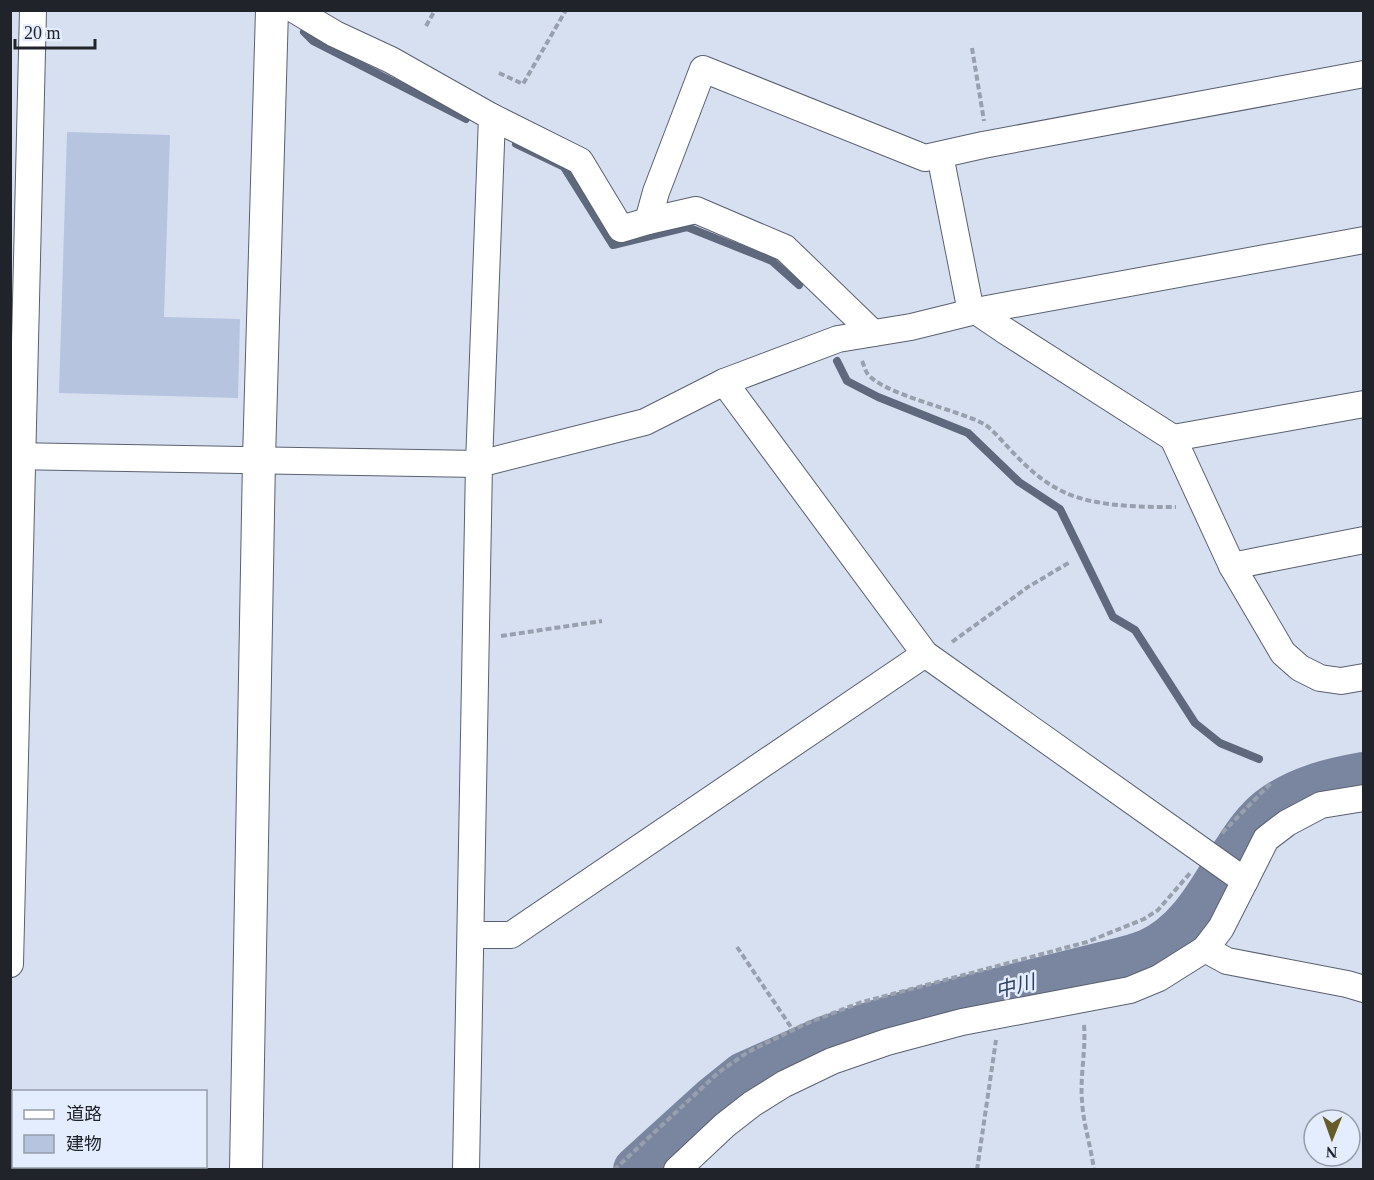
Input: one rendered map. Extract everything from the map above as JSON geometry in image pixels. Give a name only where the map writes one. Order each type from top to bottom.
[{"type":"street","points":[[10,964],[20,233],[33,10]]},
{"type":"street","points":[[246,1170],[259,459],[272,10]]},
{"type":"street","points":[[295,10],[335,34],[391,60],[492,117],[580,161],[621,230],[696,210],[785,248],[865,334]]},
{"type":"street","points":[[648,221],[656,192],[703,69],[926,158],[988,144],[1364,74]]},
{"type":"street","points":[[466,1170],[479,464],[492,117]]},
{"type":"street","points":[[940,155],[974,311],[1173,438],[1232,566],[1283,654],[1300,668],[1320,678],[1341,681],[1364,677]]},
{"type":"street","points":[[17,456],[479,464],[645,422],[724,382],[838,339],[911,327],[974,311],[1364,240]]},
{"type":"street","points":[[724,382],[931,658],[1245,881]]},
{"type":"street","points":[[1173,438],[1364,404]]},
{"type":"street","points":[[1232,566],[1364,540]]},
{"type":"street","points":[[472,935],[511,935],[931,658]]},
{"type":"street","points":[[677,1170],[724,1125],[752,1104],[784,1084],[832,1061],[886,1042],[997,1015],[1130,990],[1159,978],[1205,949],[1221,928],[1266,839],[1287,823],[1321,805],[1364,798]]},
{"type":"street","points":[[1205,949],[1227,962],[1364,989]]},
{"type":"path","points":[[426,26],[435,10]]},
{"type":"path","points":[[499,73],[523,84],[566,10]]},
{"type":"path","points":[[972,48],[988,144]]},
{"type":"path","points":[[865,334],[862,362],[868,375],[909,397],[956,412],[985,425],[1032,473],[1050,485],[1075,496],[1105,504],[1188,507],[1202,501]]},
{"type":"path","points":[[931,658],[1028,587],[1070,562]]},
{"type":"path","points":[[476,640],[602,621]]},
{"type":"path","points":[[614,1170],[719,1071],[748,1052],[793,1030],[859,1003],[1087,942],[1144,919],[1158,910],[1210,856],[1232,821],[1272,782]]},
{"type":"path","points":[[737,947],[793,1030]]},
{"type":"path","points":[[1080,999],[1085,1034],[1081,1097],[1084,1127],[1094,1170]]},
{"type":"path","points":[[977,1170],[996,1043],[997,1015]]},
{"type":"building","points":[[67,132],[170,135],[164,317],[240,319],[238,398],[59,393]]},
{"type":"waterway","points":[[304,32],[313,41],[466,119]]},
{"type":"waterway","points":[[516,144],[564,167],[613,245],[687,227],[772,261],[799,285]]},
{"type":"waterway","points":[[837,361],[847,381],[878,397],[968,433],[1019,482],[1060,509],[1113,617],[1135,630],[1195,723],[1220,743],[1259,759]]},
{"type":"waterway","name":"中川","points":[[637,1170],[744,1076],[825,1040],[915,1012],[1129,959],[1163,945],[1188,924],[1199,911],[1247,837],[1270,811],[1303,792],[1364,776]]}]
